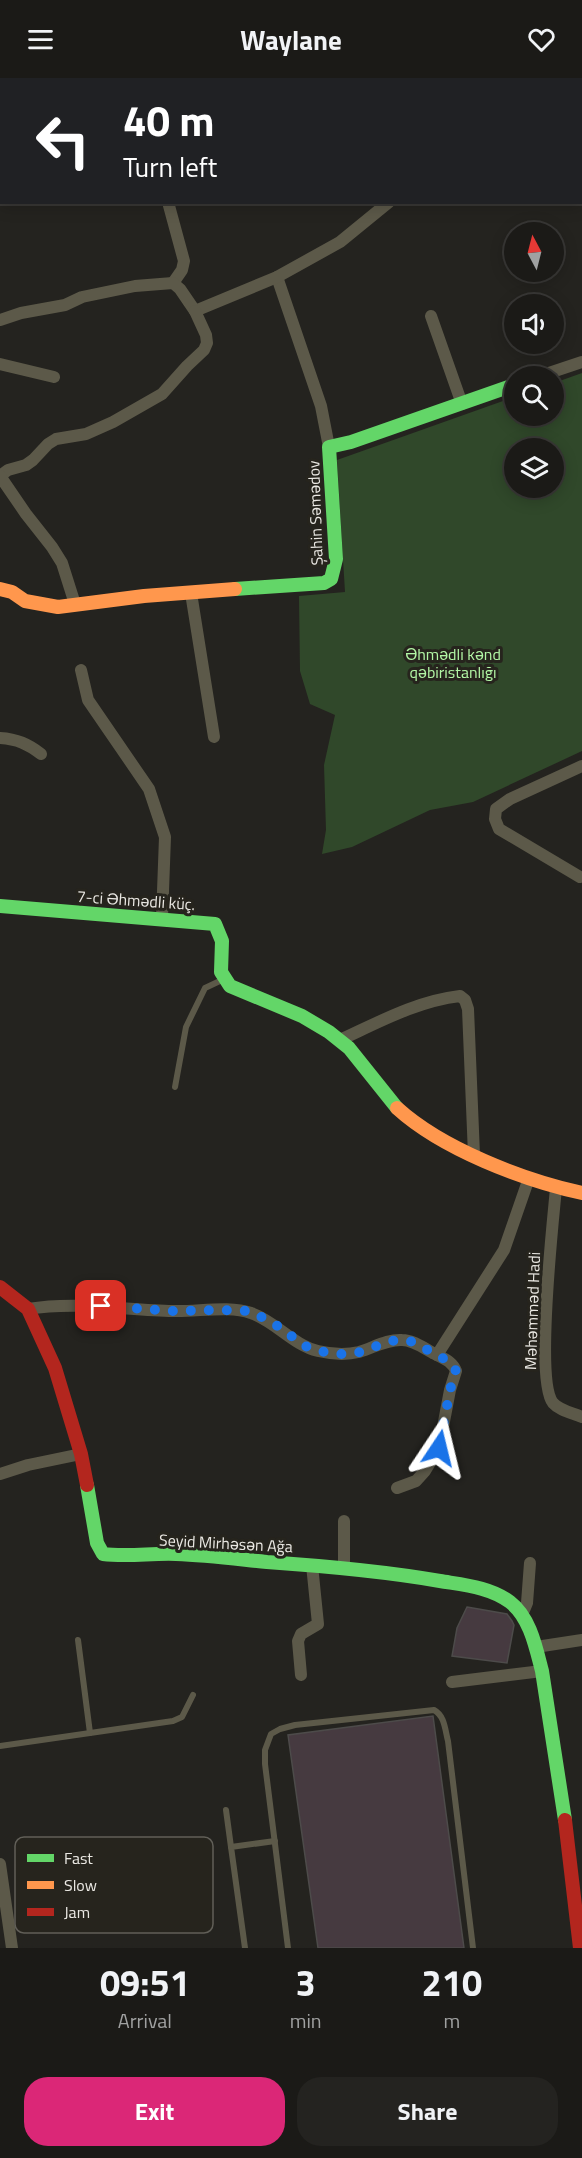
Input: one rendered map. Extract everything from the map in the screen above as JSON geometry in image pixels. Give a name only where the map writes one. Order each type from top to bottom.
[{"type":"street","points":[[0,320],[21,313],[65,305],[82,297],[135,286],[173,282],[182,270],[184,261],[169,204]]},
{"type":"street","points":[[195,311],[277,277],[340,242],[387,204]]},
{"type":"street","points":[[277,277],[321,406],[329,447]]},
{"type":"street","points":[[75,604],[62,563],[0,476],[8,470],[26,465],[56,439],[86,434],[113,422],[162,394],[204,350],[207,343],[206,335],[195,311],[173,282]]},
{"type":"street","points":[[431,316],[462,404]]},
{"type":"street","points":[[564,368],[582,362]]},
{"type":"street","points":[[0,364],[54,377]]},
{"type":"street","name":"Şahin Səmədov","points":[[0,589],[12,592],[25,601],[58,607],[191,593],[324,583],[331,579],[336,559],[329,447],[351,442],[504,389]]},
{"type":"street","points":[[191,593],[214,737]]},
{"type":"street","points":[[81,670],[88,700],[149,789],[165,837],[162,918]]},
{"type":"street","points":[[0,738],[14,739],[27,744],[41,754]]},
{"type":"street","points":[[580,877],[499,829],[495,819],[496,809],[510,799],[582,766]]},
{"type":"street","name":"7-ci Əhmədli küç.","points":[[0,906],[215,924],[222,938],[220,973],[222,980]]},
{"type":"street","points":[[222,980],[230,986],[306,1020],[340,1040],[367,1068],[396,1107],[423,1129],[452,1146],[529,1178],[556,1188],[582,1192]]},
{"type":"street","points":[[340,1040],[409,1008],[439,999],[460,996],[465,1000],[468,1009],[474,1155]]},
{"type":"street","points":[[437,1355],[504,1250],[529,1178]]},
{"type":"street","name":"Məhəmməd Hadi","points":[[556,1188],[549,1265],[546,1387],[553,1402],[565,1411],[582,1416]]},
{"type":"street","name":"Seyid Mirhəsən Ağa","points":[[0,1287],[28,1309],[55,1368],[81,1454],[97,1543],[103,1554],[117,1557],[176,1554],[400,1574],[484,1589],[512,1603],[522,1615],[536,1647],[542,1671],[560,1782],[580,1948]]},
{"type":"street","points":[[28,1309],[49,1305],[174,1311],[249,1311],[272,1322],[305,1346],[318,1351],[342,1354],[357,1353],[391,1341],[413,1342],[450,1362],[456,1371],[439,1448],[416,1481],[397,1488]]},
{"type":"street","points":[[0,1474],[28,1465],[81,1454]]},
{"type":"street","points":[[344,1521],[344,1568]]},
{"type":"street","points":[[522,1615],[526,1603],[530,1563]]},
{"type":"street","points":[[301,1675],[298,1641],[301,1634],[318,1624],[312,1565]]},
{"type":"street","points":[[536,1647],[582,1640]]},
{"type":"street","points":[[452,1682],[542,1671]]},
{"type":"street","points":[[0,1864],[12,1948]]},
{"type":"lane","points":[[175,1087],[186,1027],[205,988],[222,980]]},
{"type":"lane","points":[[78,1640],[90,1733]]},
{"type":"lane","points":[[0,1746],[173,1721],[182,1718],[193,1695]]},
{"type":"lane","points":[[288,1948],[265,1750],[271,1734],[295,1725],[434,1710],[439,1713],[443,1721],[448,1741],[473,1948]]},
{"type":"lane","points":[[226,1810],[245,1948]]},
{"type":"lane","points":[[231,1847],[275,1841]]},
{"type":"green space","name":"Əhmədli kənd qəbiristanlığı","points":[[582,373],[582,751],[473,802],[430,810],[352,847],[322,854],[326,830],[324,765],[335,715],[310,704],[300,671],[299,596],[345,592],[337,460],[504,401],[504,426],[564,426],[564,379]]},
{"type":"building","points":[[467,1607],[507,1614],[512,1621],[514,1625],[507,1663],[452,1656],[457,1628]]},
{"type":"building","points":[[433,1716],[464,1948],[318,1948],[288,1735]]},
{"type":"traffic: fast","points":[[235,589],[324,583],[331,579],[336,559],[329,447],[351,442],[504,388]]},
{"type":"traffic: fast","points":[[0,906],[215,924],[222,941],[221,972],[230,986],[302,1016],[329,1032],[349,1048],[397,1108]]},
{"type":"traffic: fast","points":[[87,1485],[97,1543],[103,1554],[199,1555],[419,1577],[476,1587],[510,1602],[523,1616],[535,1643],[542,1671],[565,1820]]},
{"type":"traffic: slow","points":[[0,589],[12,592],[25,601],[58,607],[144,596],[235,589]]},
{"type":"traffic: slow","points":[[397,1108],[437,1137],[484,1161],[535,1180],[582,1193]]},
{"type":"traffic: jam","points":[[0,1287],[28,1309],[55,1368],[81,1454],[87,1485]]},
{"type":"traffic: jam","points":[[565,1820],[580,1948]]},
{"type":"route","points":[[101,1306],[174,1311],[249,1311],[272,1322],[305,1346],[318,1351],[342,1354],[357,1353],[391,1341],[413,1342],[450,1362],[456,1371],[451,1382],[439,1448]]}]
